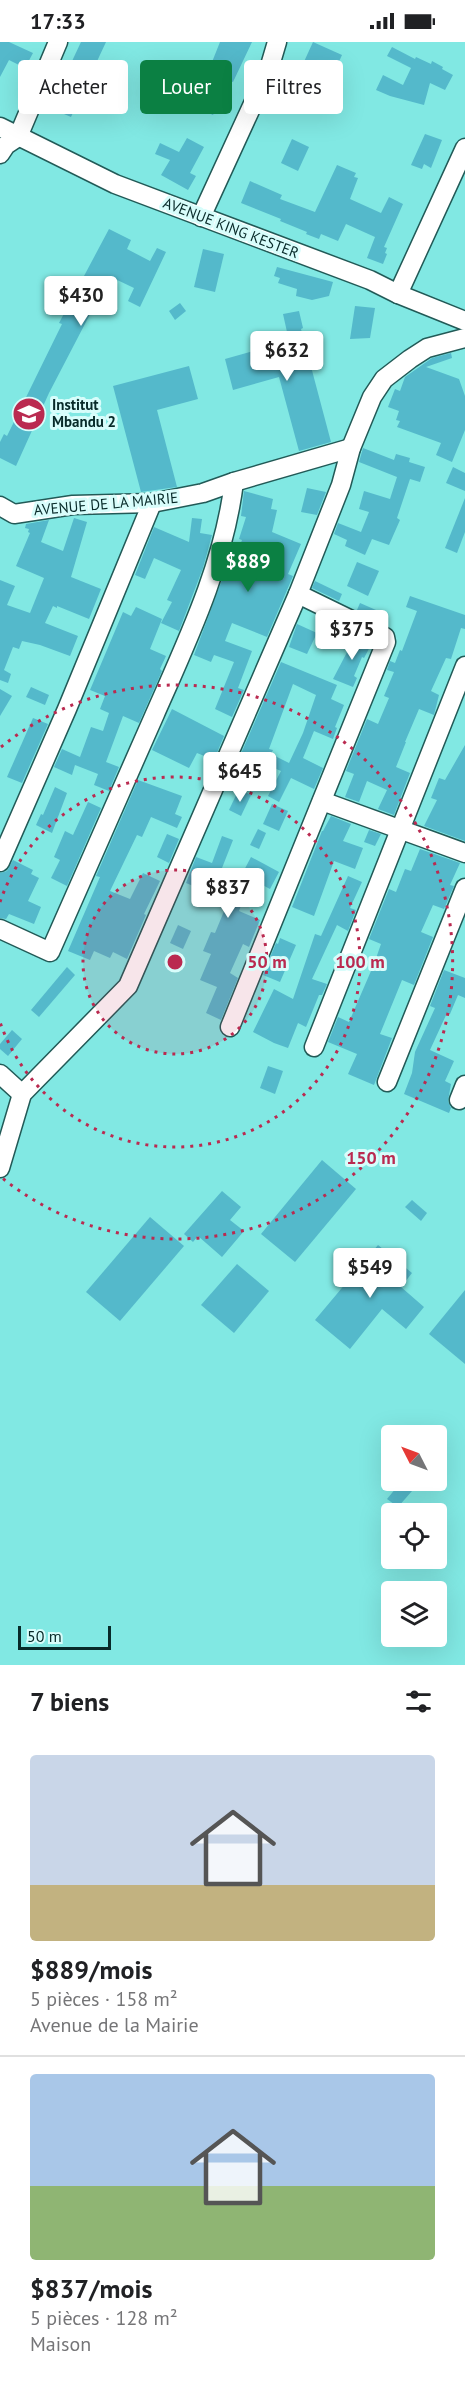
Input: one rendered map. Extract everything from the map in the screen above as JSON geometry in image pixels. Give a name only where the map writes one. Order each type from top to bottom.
[{"type":"street","points":[[0,154],[6,145],[18,137],[58,42]]},
{"type":"street","points":[[201,217],[269,69],[277,42]]},
{"type":"street","name":"AVENUE KING KESTER","points":[[0,127],[115,184],[370,280],[465,321]]},
{"type":"street","points":[[398,294],[465,148]]},
{"type":"street","points":[[0,1168],[22,1094],[128,986],[298,594],[341,485],[351,448],[372,397],[384,380],[427,348],[465,338]]},
{"type":"street","name":"AVENUE DE LA MAIRIE","points":[[0,506],[14,514],[73,506],[152,503],[203,494],[234,482],[351,448]]},
{"type":"street","points":[[0,929],[50,952],[171,676],[212,576],[231,512],[234,482]]},
{"type":"street","points":[[0,862],[152,503]]},
{"type":"street","points":[[230,1027],[386,642],[386,637],[298,594]]},
{"type":"street","points":[[314,1047],[465,666]]},
{"type":"street","points":[[322,801],[465,853]]},
{"type":"street","points":[[387,1082],[465,888]]},
{"type":"street","points":[[0,1074],[22,1094]]},
{"type":"building","points":[[0,42],[9,42],[33,53],[29,60],[18,60],[18,64],[9,60],[0,77]]},
{"type":"building","points":[[81,42],[106,42],[98,60],[73,60]]},
{"type":"building","points":[[220,42],[252,42],[233,82],[232,60],[213,60]]},
{"type":"building","points":[[313,42],[342,55],[340,60],[305,60]]},
{"type":"building","points":[[392,47],[415,59],[416,57],[431,64],[432,61],[453,75],[445,90],[430,83],[424,105],[376,90],[383,75],[403,85],[411,68],[387,56]]},
{"type":"building","points":[[425,134],[442,140],[431,168],[424,164],[422,169],[411,165]]},
{"type":"building","points":[[187,138],[204,147],[190,173],[196,176],[188,190],[161,175],[170,160],[155,154],[160,143],[179,152]]},
{"type":"building","points":[[292,139],[309,147],[298,171],[281,163]]},
{"type":"building","points":[[337,165],[356,173],[354,177],[358,178],[350,199],[381,213],[389,197],[403,204],[384,247],[387,248],[385,253],[387,254],[383,264],[367,258],[375,237],[346,224],[338,241],[321,234],[319,239],[280,221],[281,219],[241,203],[250,181],[282,195],[280,199],[315,212]]},
{"type":"building","points":[[109,229],[131,240],[127,249],[150,261],[157,248],[166,252],[140,307],[128,301],[134,288],[113,278],[103,296],[100,295],[49,393],[16,466],[0,458],[0,442],[4,434],[7,436],[62,324],[59,323]]},
{"type":"building","points":[[203,249],[224,254],[215,292],[194,287]]},
{"type":"building","points":[[277,267],[333,282],[329,296],[312,300],[296,296],[297,289],[278,283],[280,278],[274,276]]},
{"type":"building","points":[[180,303],[186,311],[175,320],[169,311]]},
{"type":"building","points":[[355,306],[375,308],[370,338],[350,339]]},
{"type":"building","points":[[299,311],[303,328],[301,329],[331,442],[299,451],[279,377],[233,390],[225,359],[289,341],[283,314]]},
{"type":"building","points":[[451,353],[452,358],[426,367],[459,379],[465,396],[465,430],[452,462],[436,455],[441,443],[397,427],[400,421],[396,420],[399,411],[388,407],[395,389],[400,391],[405,377],[432,358]]},
{"type":"building","points":[[189,366],[198,399],[157,410],[177,487],[141,492],[113,386]]},
{"type":"building","points":[[363,448],[394,460],[396,454],[410,458],[409,462],[425,467],[420,482],[410,479],[397,518],[400,520],[389,545],[372,539],[365,555],[345,546],[347,540],[334,534],[338,523],[361,532],[369,512],[359,509],[364,491],[390,499],[397,477],[359,462]]},
{"type":"building","points":[[453,467],[465,473],[465,491],[446,483]]},
{"type":"building","points":[[307,488],[326,492],[317,515],[301,512]]},
{"type":"building","points":[[244,491],[273,499],[271,509],[277,510],[272,532],[301,544],[288,574],[293,576],[267,637],[232,623],[225,641],[252,651],[238,688],[244,690],[232,717],[215,709],[234,662],[214,655],[211,662],[194,655],[226,569],[230,571],[242,540],[239,539],[246,517],[241,516]]},
{"type":"building","points":[[465,498],[465,532],[457,553],[445,548]]},
{"type":"building","points":[[74,518],[87,522],[71,577],[101,589],[89,619],[53,606],[45,623],[78,636],[70,656],[22,641],[19,649],[13,647],[4,670],[11,674],[8,683],[0,680],[0,580],[15,586],[7,605],[30,613],[44,578],[16,566],[30,533],[29,529],[25,528],[26,524],[49,520],[41,542],[63,551]]},
{"type":"building","points":[[192,518],[202,519],[200,533],[212,535],[203,568],[179,631],[161,623],[172,602],[167,600],[181,570],[154,558],[145,579],[135,575],[154,527],[189,542]]},
{"type":"building","points":[[357,562],[379,571],[368,596],[347,586]]},
{"type":"building","points":[[315,581],[342,594],[339,601],[312,588]]},
{"type":"building","points":[[410,596],[465,615],[465,629],[461,628],[451,659],[446,658],[431,691],[439,695],[434,715],[419,709],[405,742],[396,767],[410,773],[394,815],[378,809],[387,790],[367,781],[359,802],[345,797],[354,774],[346,771],[367,719],[378,724],[389,698],[384,696],[394,672],[387,670],[390,661],[395,663],[400,650],[402,651],[417,611],[406,607]]},
{"type":"building","points":[[360,603],[376,610],[373,618],[357,610]]},
{"type":"building","points":[[136,607],[162,619],[150,649],[166,656],[160,669],[162,671],[139,723],[123,716],[106,762],[119,767],[109,791],[94,785],[98,774],[75,765],[72,775],[54,767],[62,749],[80,757],[91,727],[103,731],[109,713],[100,709],[105,696],[90,690],[123,612],[131,616]]},
{"type":"building","points":[[297,624],[317,633],[307,654],[289,647]]},
{"type":"building","points":[[356,635],[372,643],[364,658],[362,657],[354,676],[357,678],[353,687],[333,679]]},
{"type":"building","points":[[281,662],[337,685],[331,699],[344,705],[333,739],[314,731],[303,758],[323,768],[314,789],[291,778],[279,802],[268,796],[281,771],[260,762],[247,790],[229,781]],"holes":[[[293,684],[316,695],[303,733],[289,763],[271,754],[273,750],[269,749]]]},
{"type":"building","points":[[31,687],[49,695],[45,705],[26,697]]},
{"type":"building","points":[[0,689],[12,696],[0,716]]},
{"type":"building","points":[[172,709],[224,736],[214,760],[197,753],[189,768],[152,750]]},
{"type":"building","points":[[33,718],[48,724],[22,783],[7,777]]},
{"type":"building","points":[[465,745],[465,841],[424,826],[437,800],[431,798],[439,778],[445,780]]},
{"type":"building","points":[[138,780],[182,796],[175,814],[182,817],[177,828],[151,817],[142,837],[137,835],[110,891],[130,899],[143,873],[160,881],[144,914],[146,915],[127,959],[113,952],[110,958],[94,951],[90,960],[68,951],[100,877],[96,876]]},
{"type":"building","points":[[55,787],[67,793],[52,833],[36,825]]},
{"type":"building","points":[[239,789],[251,795],[241,816],[229,810]]},
{"type":"building","points":[[88,802],[101,808],[67,886],[51,878],[60,860],[54,857],[65,831],[73,835]]},
{"type":"building","points":[[272,804],[288,811],[279,831],[263,824]]},
{"type":"building","points":[[331,816],[351,824],[343,841],[363,848],[355,869],[334,861],[314,916],[292,907],[322,831]]},
{"type":"building","points":[[258,829],[266,833],[259,849],[250,845]]},
{"type":"building","points":[[369,830],[381,834],[375,846],[364,842]]},
{"type":"building","points":[[167,834],[179,839],[169,863],[157,857]]},
{"type":"building","points":[[222,836],[233,840],[222,868],[241,876],[251,857],[279,872],[270,889],[251,879],[239,911],[260,920],[249,947],[243,944],[230,973],[238,978],[221,1020],[206,1013],[217,987],[200,980],[211,954],[203,951],[211,932],[215,933],[227,904],[224,903],[225,899],[186,883],[196,857],[212,863]]},
{"type":"building","points":[[420,849],[460,863],[450,885],[454,886],[444,909],[433,905],[421,932],[433,937],[414,985],[402,980],[380,1034],[392,1038],[374,1085],[348,1074],[357,1054],[328,1042],[338,1017],[349,1022],[374,964],[381,944],[369,939],[389,889],[396,892],[405,869],[411,871]]},
{"type":"building","points":[[13,860],[33,870],[31,874],[39,878],[28,901],[41,907],[34,924],[9,914],[6,919],[0,918],[0,873],[7,871]]},
{"type":"building","points":[[348,876],[362,882],[350,908],[356,910],[348,931],[337,925],[312,979],[327,984],[322,995],[319,995],[306,1027],[298,1023],[288,1048],[274,1043],[253,1032],[274,989],[293,999],[315,934],[321,936]]},
{"type":"building","points":[[178,925],[191,931],[183,949],[170,943]]},
{"type":"building","points":[[280,938],[296,945],[280,982],[263,975]]},
{"type":"building","points":[[67,967],[75,975],[39,1017],[31,1010]]},
{"type":"building","points":[[444,970],[465,978],[465,998],[458,995],[430,1050],[454,1061],[445,1081],[451,1084],[448,1101],[451,1108],[449,1113],[404,1094],[412,1073],[415,1052],[435,1008],[430,1006]]},
{"type":"building","points":[[12,1030],[22,1039],[8,1056],[0,1049],[0,1044]]},
{"type":"building","points":[[268,1066],[283,1071],[275,1094],[260,1088]]},
{"type":"building","points":[[322,1160],[356,1189],[295,1262],[261,1234]]},
{"type":"building","points":[[222,1191],[241,1207],[230,1220],[244,1231],[222,1257],[198,1236],[193,1242],[184,1234]]},
{"type":"building","points":[[412,1200],[427,1213],[421,1221],[405,1207]]},
{"type":"building","points":[[150,1217],[184,1246],[120,1321],[86,1292]]},
{"type":"building","points":[[378,1245],[412,1273],[401,1287],[424,1307],[406,1329],[382,1309],[350,1349],[315,1320]]},
{"type":"building","points":[[237,1264],[269,1291],[234,1333],[201,1305]]},
{"type":"building","points":[[465,1290],[465,1364],[429,1334]]},
{"type":"building","points":[[394,1491],[412,1491],[402,1503],[392,1503],[387,1499]]},
{"type":"place","name":"Institut Mbandu 2","points":[[29,414]]}]
